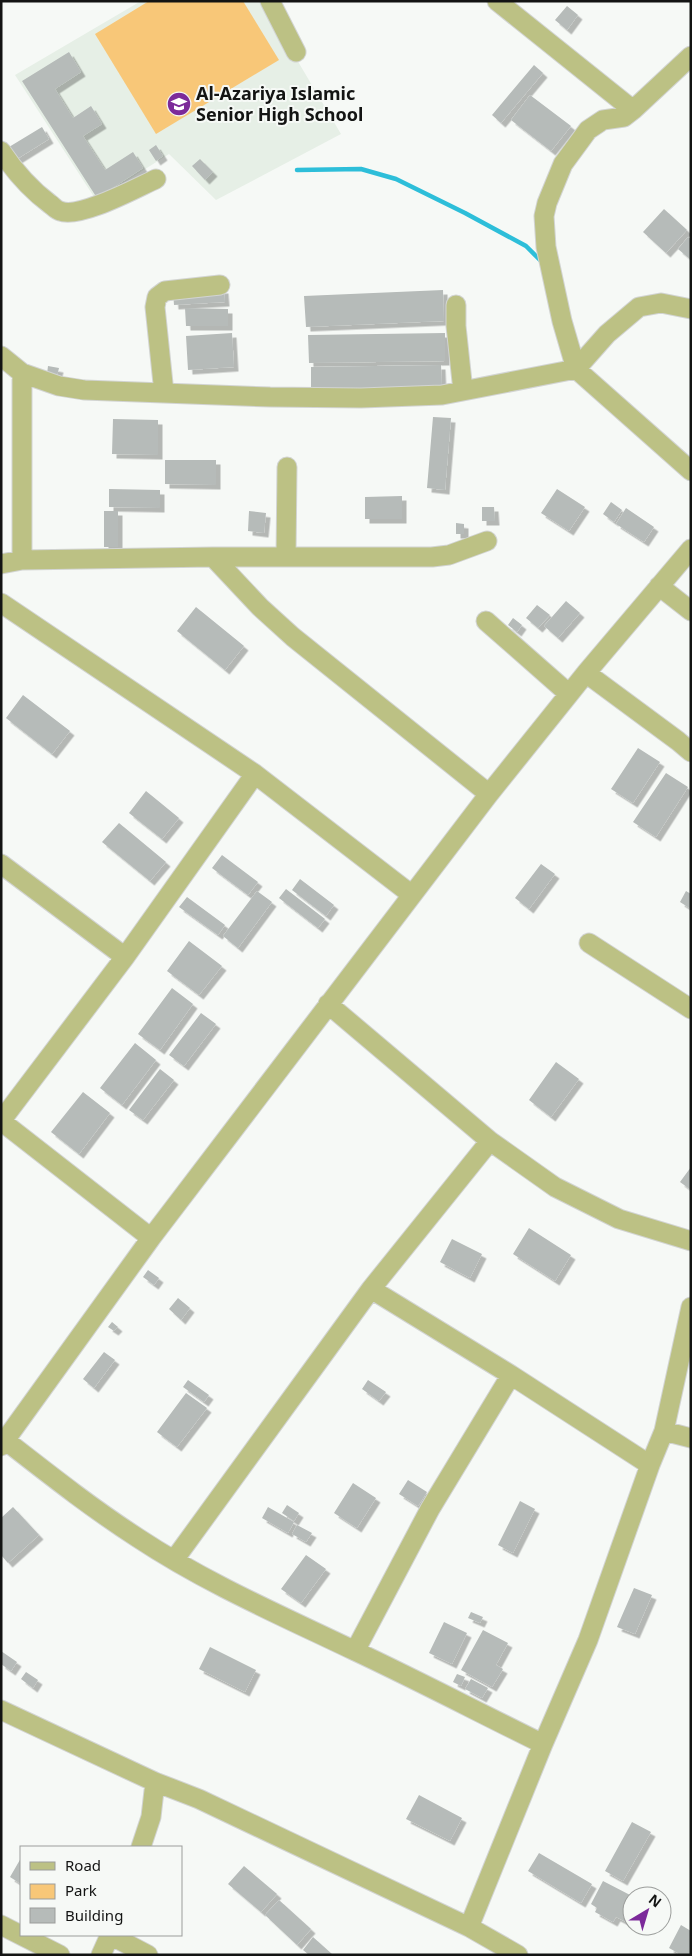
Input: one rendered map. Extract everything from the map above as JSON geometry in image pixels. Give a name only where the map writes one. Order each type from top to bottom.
[{"type":"street","points":[[270,1],[296,52]]},
{"type":"street","points":[[497,1],[633,110]]},
{"type":"street","points":[[691,56],[624,117],[603,120],[588,130],[563,164],[547,203],[544,216],[548,258],[562,321],[576,369],[691,471]]},
{"type":"street","points":[[1,151],[18,176],[60,211],[70,212],[101,204],[156,179]]},
{"type":"street","points":[[164,393],[155,307],[157,297],[165,291],[220,285]]},
{"type":"street","points":[[1,356],[22,373],[59,386],[84,390],[270,397],[361,398],[442,395],[576,369],[607,334],[639,307],[661,302],[691,309]]},
{"type":"street","points":[[456,305],[456,326],[463,391]]},
{"type":"street","points":[[22,373],[22,560]]},
{"type":"street","points":[[286,557],[287,467]]},
{"type":"street","points":[[1,564],[22,560],[213,557],[432,557],[449,555],[487,541]]},
{"type":"street","points":[[543,1744],[355,1650],[245,1599],[174,1560],[96,1510],[3,1441],[151,1238],[489,794],[586,673],[691,549]]},
{"type":"street","points":[[213,557],[260,607],[293,637],[489,794]]},
{"type":"street","points":[[659,586],[691,611]]},
{"type":"street","points":[[1,603],[255,774],[412,896]]},
{"type":"street","points":[[486,621],[569,694]]},
{"type":"street","points":[[586,673],[691,752]]},
{"type":"street","points":[[151,1238],[1,1121],[125,957],[255,774]]},
{"type":"street","points":[[1,864],[125,957]]},
{"type":"street","points":[[589,943],[691,1010]]},
{"type":"street","points":[[328,1004],[490,1141],[555,1187],[619,1219],[691,1241]]},
{"type":"street","points":[[174,1560],[371,1289],[490,1141]]},
{"type":"street","points":[[371,1289],[511,1375],[650,1465]]},
{"type":"street","points":[[469,1927],[543,1744],[588,1640],[650,1465],[664,1431],[691,1307]]},
{"type":"street","points":[[355,1650],[430,1509],[511,1375]]},
{"type":"street","points":[[664,1431],[691,1438]]},
{"type":"street","points":[[1,1710],[154,1782],[199,1799],[469,1927],[518,1955]]},
{"type":"street","points":[[141,1846],[151,1817],[154,1782]]},
{"type":"street","points":[[1,1925],[20,1935]]},
{"type":"street","points":[[23,1936],[60,1955]]},
{"type":"street","points":[[101,1955],[110,1936]]},
{"type":"street","points":[[112,1936],[148,1955]]},
{"type":"shaded area","name":"Al-Azariya Islamic Senior High School","points":[[141,1],[262,1],[341,134],[216,200],[169,154],[96,200],[15,75]]},
{"type":"green space","points":[[149,1],[243,1],[279,60],[156,134],[95,34]]},
{"type":"building","points":[[567,6],[578,15],[567,30],[555,20]]},
{"type":"building","points":[[69,52],[81,72],[55,89],[73,118],[91,106],[102,124],[83,136],[105,170],[133,152],[143,168],[97,198],[22,81]]},
{"type":"building","points":[[534,65],[543,73],[501,123],[492,115]]},
{"type":"building","points":[[530,95],[571,126],[551,151],[511,120]]},
{"type":"building","points":[[42,127],[49,139],[17,159],[9,147]]},
{"type":"building","points":[[156,145],[163,156],[156,161],[149,150]]},
{"type":"building","points":[[200,159],[213,172],[205,180],[192,166]]},
{"type":"building","points":[[664,209],[687,230],[666,253],[643,232]]},
{"type":"building","points":[[688,237],[691,239],[691,260],[678,249]]},
{"type":"building","points":[[224,289],[225,302],[174,305],[173,292]]},
{"type":"building","points":[[443,290],[444,321],[306,327],[304,296]]},
{"type":"building","points":[[185,308],[228,309],[228,326],[186,326]]},
{"type":"building","points":[[232,333],[234,367],[188,370],[186,336]]},
{"type":"building","points":[[445,333],[445,361],[309,363],[308,335]]},
{"type":"building","points":[[441,365],[442,387],[311,389],[311,367]]},
{"type":"building","points":[[48,366],[59,368],[57,376],[47,374]]},
{"type":"building","points":[[433,417],[451,418],[445,490],[427,488]]},
{"type":"building","points":[[113,419],[158,420],[158,455],[112,454]]},
{"type":"building","points":[[165,460],[216,460],[216,485],[165,484]]},
{"type":"building","points":[[109,489],[160,490],[160,508],[109,507]]},
{"type":"building","points":[[557,489],[585,507],[569,531],[541,513]]},
{"type":"building","points":[[402,496],[402,519],[365,519],[365,497]]},
{"type":"building","points":[[611,502],[622,510],[614,522],[603,514]]},
{"type":"building","points":[[482,507],[494,507],[495,521],[482,521]]},
{"type":"building","points":[[626,508],[654,527],[644,542],[616,524]]},
{"type":"building","points":[[104,511],[118,511],[118,547],[104,547]]},
{"type":"building","points":[[249,511],[266,513],[264,533],[248,531]]},
{"type":"building","points":[[456,523],[464,524],[464,534],[456,534]]},
{"type":"building","points":[[566,601],[580,613],[558,638],[544,626]]},
{"type":"building","points":[[537,605],[550,615],[538,628],[526,618]]},
{"type":"building","points":[[196,607],[244,646],[225,670],[177,631]]},
{"type":"building","points":[[513,618],[522,625],[517,632],[508,625]]},
{"type":"building","points":[[23,695],[70,731],[52,754],[6,718]]},
{"type":"building","points":[[638,748],[660,762],[633,803],[611,789]]},
{"type":"building","points":[[666,773],[688,787],[656,837],[633,822]]},
{"type":"building","points":[[146,791],[179,818],[162,839],[129,813]]},
{"type":"building","points":[[119,823],[166,862],[150,881],[102,842]]},
{"type":"building","points":[[222,855],[258,882],[248,895],[212,868]]},
{"type":"building","points":[[541,864],[555,874],[529,909],[515,898]]},
{"type":"building","points":[[300,879],[334,905],[326,916],[292,890]]},
{"type":"building","points":[[286,889],[325,919],[318,928],[279,898]]},
{"type":"building","points":[[257,891],[272,902],[238,948],[223,936]]},
{"type":"building","points":[[686,891],[691,894],[691,909],[680,902]]},
{"type":"building","points":[[187,897],[225,925],[218,935],[179,907]]},
{"type":"building","points":[[189,941],[222,966],[199,995],[167,971]]},
{"type":"building","points":[[172,988],[193,1004],[160,1050],[138,1034]]},
{"type":"building","points":[[201,1013],[216,1024],[184,1066],[169,1055]]},
{"type":"building","points":[[135,1043],[156,1060],[122,1105],[100,1088]]},
{"type":"building","points":[[556,1062],[579,1079],[551,1117],[529,1100]]},
{"type":"building","points":[[160,1069],[174,1080],[143,1120],[129,1110]]},
{"type":"building","points":[[83,1092],[110,1113],[79,1154],[51,1132]]},
{"type":"building","points":[[691,1167],[691,1190],[680,1182]]},
{"type":"building","points":[[529,1228],[571,1255],[555,1281],[513,1254]]},
{"type":"building","points":[[452,1239],[482,1254],[470,1278],[440,1262]]},
{"type":"building","points":[[148,1270],[159,1278],[154,1285],[143,1277]]},
{"type":"building","points":[[178,1298],[190,1308],[181,1320],[169,1309]]},
{"type":"building","points":[[112,1322],[118,1327],[114,1331],[108,1327]]},
{"type":"building","points":[[104,1352],[115,1360],[94,1388],[83,1379]]},
{"type":"building","points":[[188,1380],[209,1395],[204,1402],[183,1387]]},
{"type":"building","points":[[368,1380],[386,1392],[379,1401],[362,1389]]},
{"type":"building","points":[[186,1393],[207,1408],[177,1447],[157,1432]]},
{"type":"building","points":[[408,1480],[427,1492],[418,1506],[399,1494]]},
{"type":"building","points":[[353,1483],[376,1498],[357,1528],[334,1513]]},
{"type":"building","points":[[520,1501],[535,1509],[513,1553],[498,1545]]},
{"type":"building","points":[[287,1505],[299,1513],[294,1521],[282,1513]]},
{"type":"building","points":[[13,1507],[39,1535],[8,1563],[1,1555],[1,1518]]},
{"type":"building","points":[[268,1507],[294,1522],[288,1533],[262,1518]]},
{"type":"building","points":[[297,1525],[312,1533],[306,1542],[292,1534]]},
{"type":"building","points":[[306,1555],[326,1569],[301,1603],[281,1589]]},
{"type":"building","points":[[634,1588],[652,1595],[635,1634],[617,1627]]},
{"type":"building","points":[[471,1612],[483,1617],[480,1623],[468,1618]]},
{"type":"building","points":[[444,1622],[467,1633],[452,1664],[429,1653]]},
{"type":"building","points":[[483,1630],[508,1643],[496,1665],[503,1669],[492,1687],[461,1670]]},
{"type":"building","points":[[210,1647],[256,1670],[245,1692],[199,1669]]},
{"type":"building","points":[[1,1651],[17,1662],[11,1671],[1,1664]]},
{"type":"building","points":[[26,1672],[38,1680],[33,1688],[21,1679]]},
{"type":"building","points":[[457,1674],[465,1677],[461,1686],[453,1682]]},
{"type":"building","points":[[471,1679],[488,1688],[482,1698],[465,1689]]},
{"type":"building","points":[[419,1795],[462,1818],[450,1841],[406,1819]]},
{"type":"building","points":[[632,1822],[651,1832],[623,1881],[605,1871]]},
{"type":"building","points":[[539,1853],[592,1884],[581,1903],[528,1871]]},
{"type":"building","points":[[20,1860],[20,1883],[10,1877]]},
{"type":"building","points":[[244,1866],[277,1894],[261,1912],[228,1884]]},
{"type":"building","points":[[603,1881],[622,1891],[622,1920],[616,1917],[613,1922],[595,1912],[597,1908],[591,1904]]},
{"type":"building","points":[[279,1900],[311,1929],[297,1945],[265,1915]]},
{"type":"building","points":[[681,1925],[691,1931],[691,1955],[677,1955],[678,1953],[669,1948]]},
{"type":"building","points":[[313,1937],[333,1955],[309,1955],[303,1950]]},
{"type":"waterway","points":[[297,170],[361,169],[396,179],[526,246],[543,263]]},
{"type":"place","name":"Al-Azariya Islamic Senior High School","points":[[179,104]]}]
